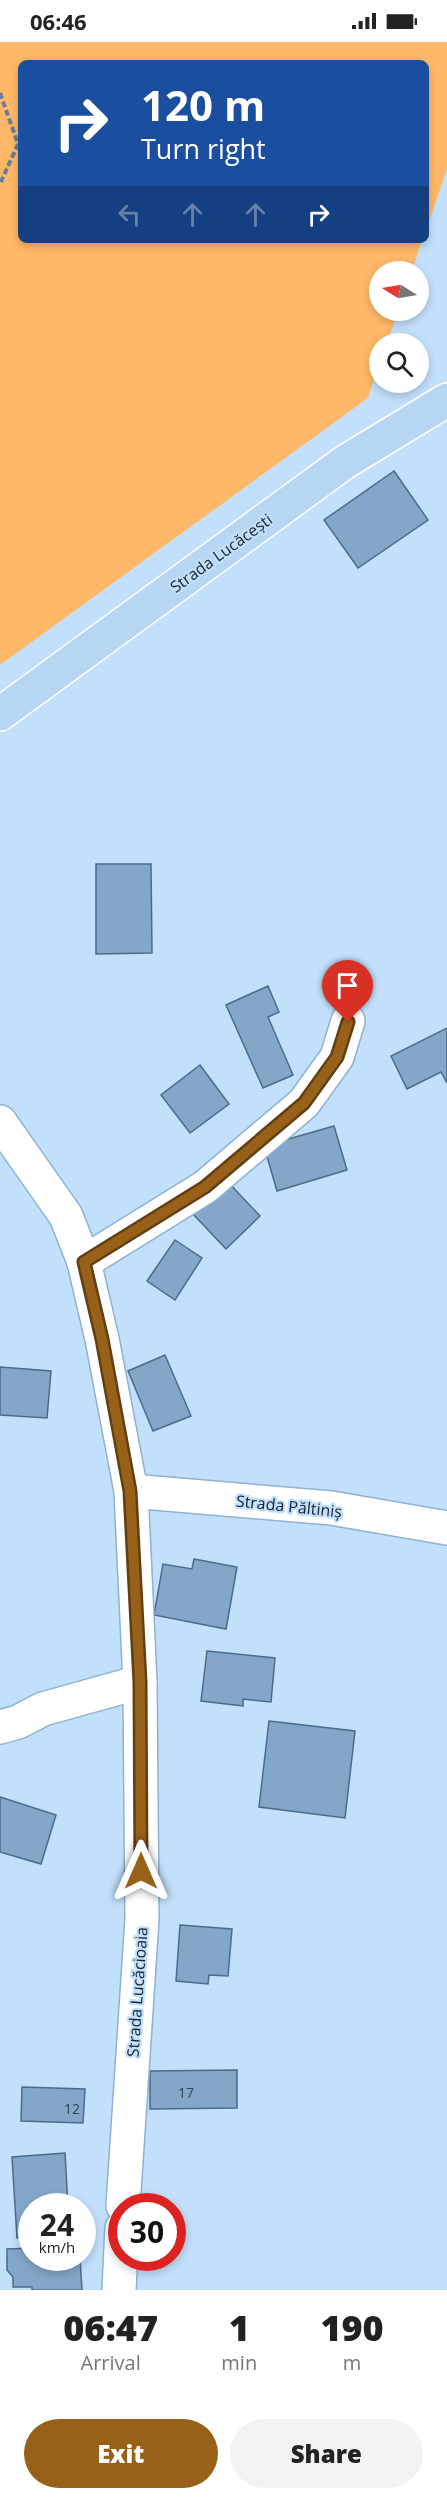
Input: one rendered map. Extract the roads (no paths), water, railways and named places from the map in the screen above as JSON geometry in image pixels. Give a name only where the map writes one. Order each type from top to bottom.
[{"type":"main road","name":"Strada Lucăcești","points":[[0,714],[345,462],[447,400]]},
{"type":"street","points":[[84,1262],[205,1187],[304,1103],[337,1057],[348,1022]]},
{"type":"street","name":"Strada Lucăcioaia","points":[[0,1122],[66,1216],[84,1262],[102,1339],[130,1491],[140,1682],[141,1919],[124,2193]]},
{"type":"street","name":"Strada Păltiniș","points":[[130,1491],[331,1508],[447,1527]]},
{"type":"street","points":[[0,1726],[18,1722],[43,1709],[140,1682]]},
{"type":"street","points":[[119,2290],[120,2271]]}]
